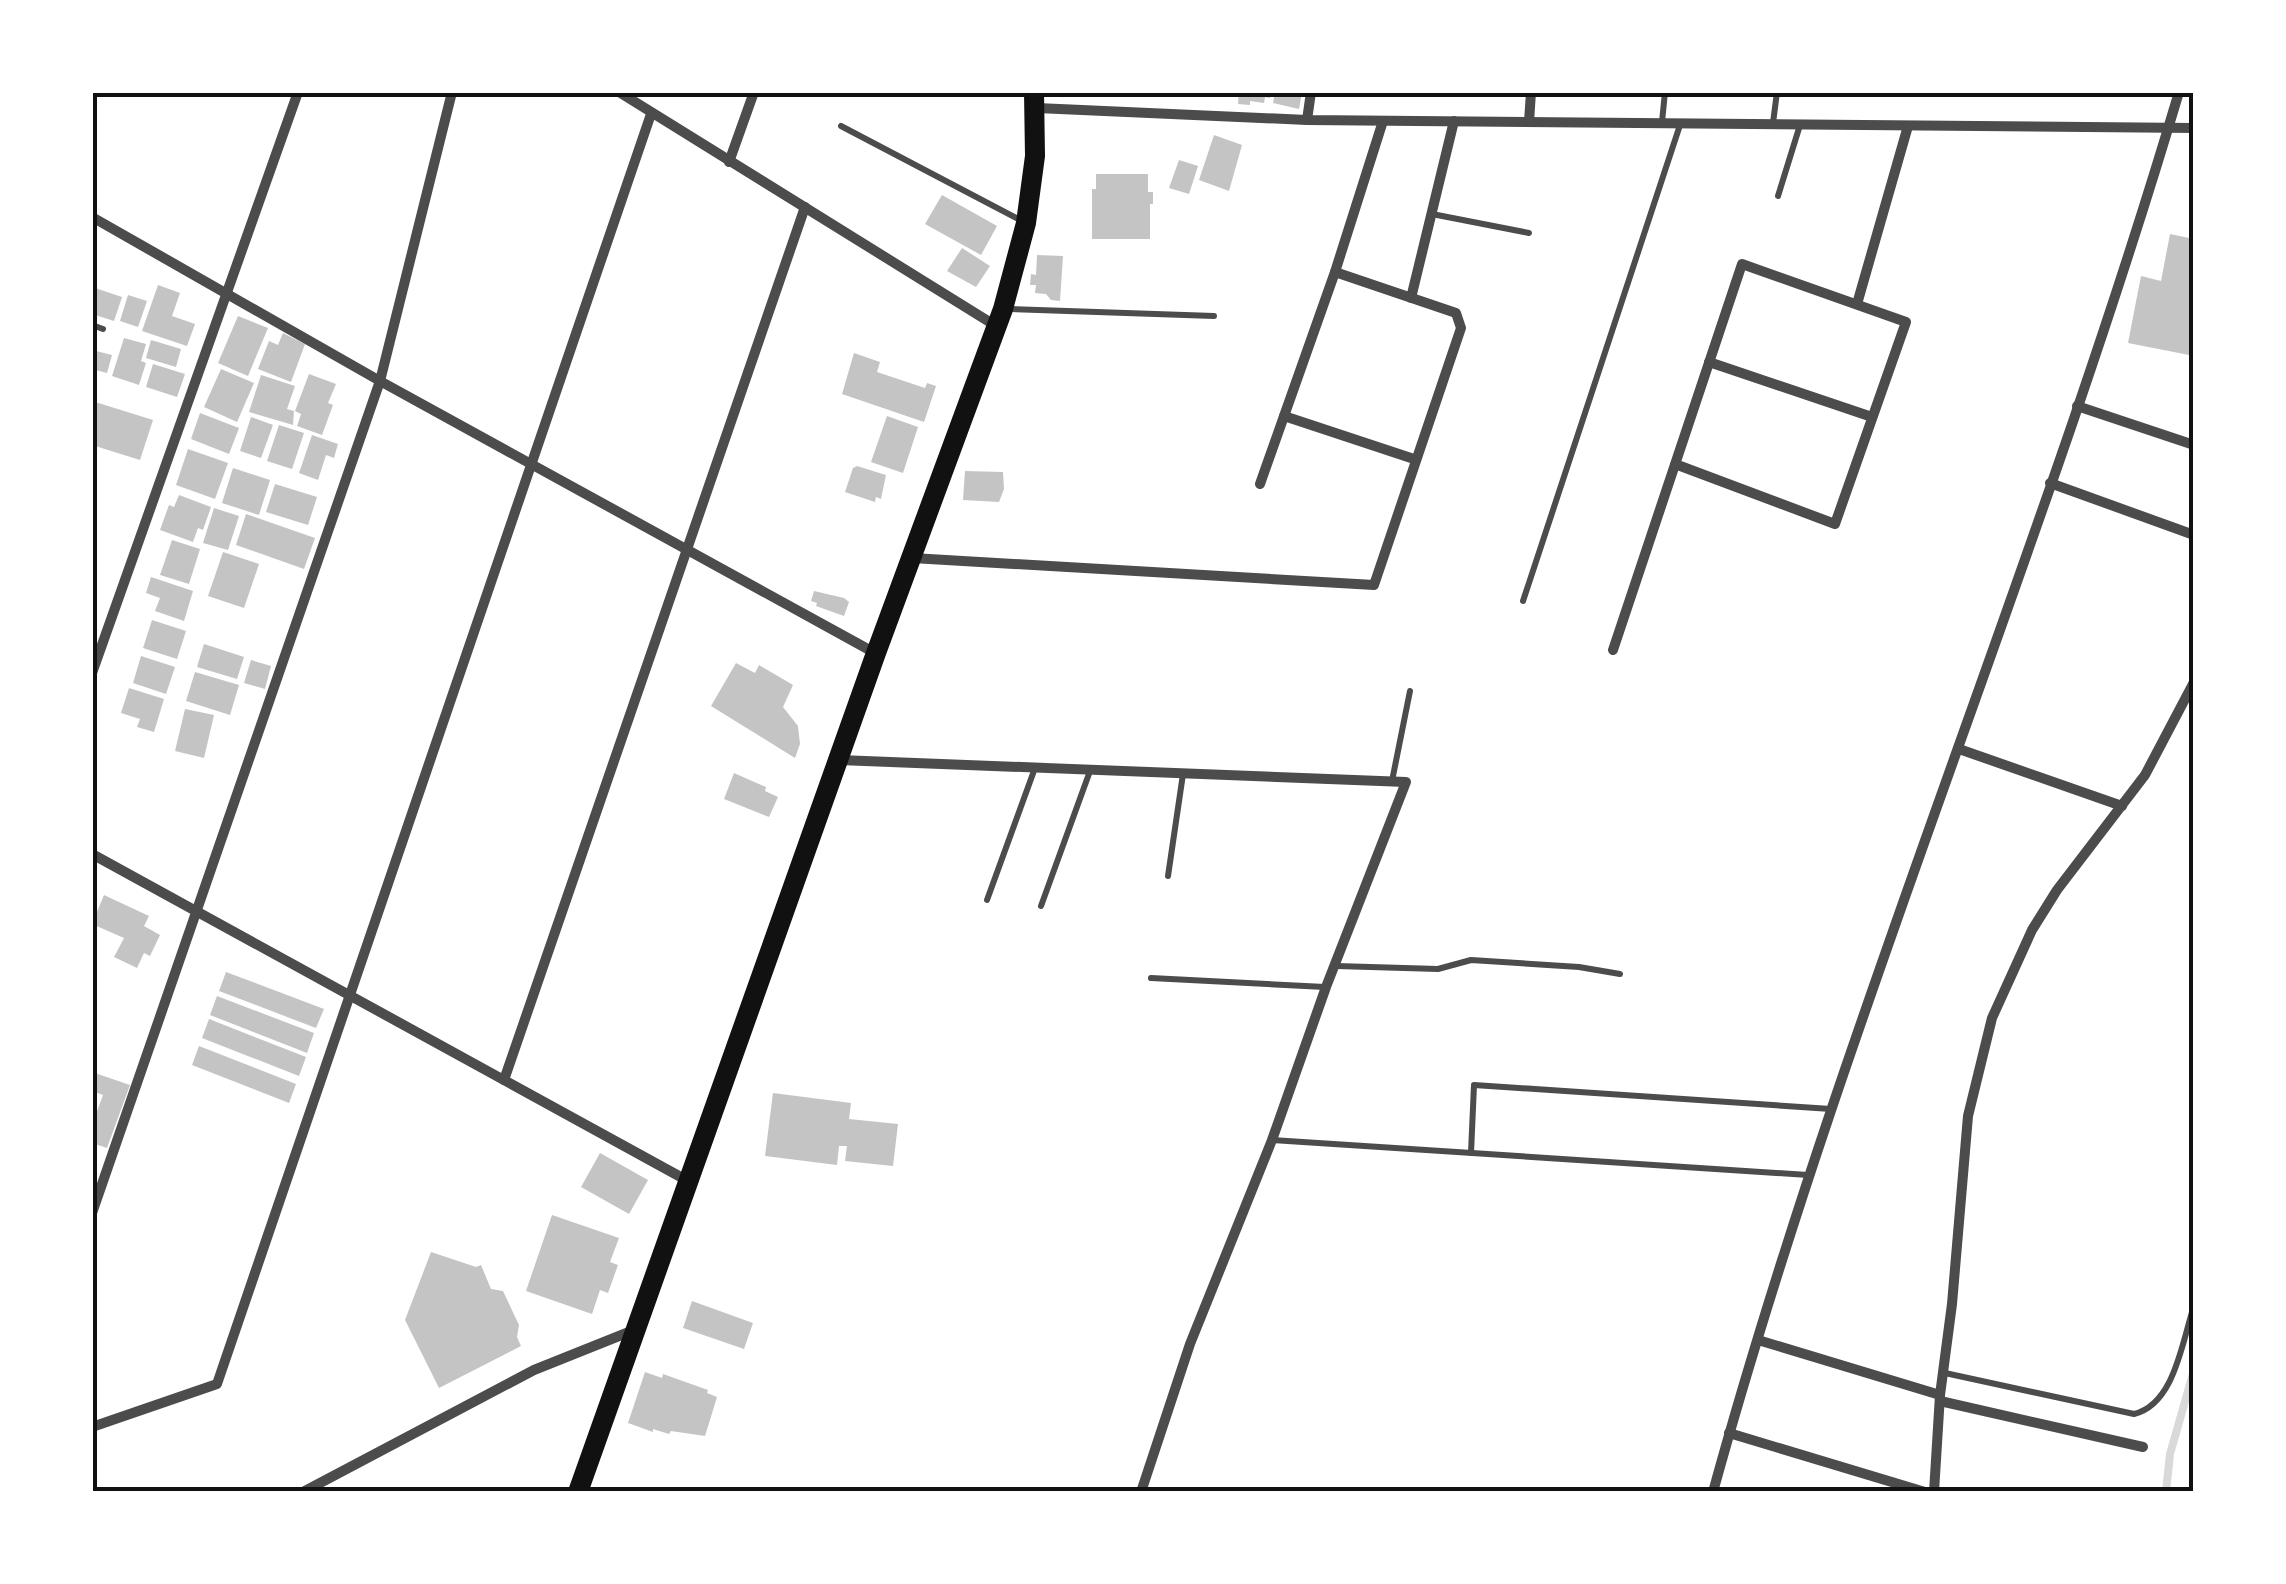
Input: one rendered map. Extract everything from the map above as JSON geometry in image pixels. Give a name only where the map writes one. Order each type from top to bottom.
[{"type":"main road","points":[[578,1492],[999,318],[1026,223],[1035,156],[1036,100]]},
{"type":"street","points":[[92,673],[298,92]]},
{"type":"street","points":[[92,1213],[380,381],[452,92]]},
{"type":"street","points":[[729,162],[754,92]]},
{"type":"street","points":[[1307,120],[1312,92]]},
{"type":"street","points":[[1529,122],[1531,92]]},
{"type":"street","points":[[1714,1492],[1808,1175],[2077,406],[2179,92]]},
{"type":"street","points":[[624,94],[729,162],[999,318]]},
{"type":"street","points":[[1036,100],[1307,120],[2194,128]]},
{"type":"street","points":[[92,1426],[217,1384],[651,114]]},
{"type":"street","points":[[1260,484],[1335,272],[1383,120]]},
{"type":"street","points":[[1411,298],[1454,121]]},
{"type":"street","points":[[1857,304],[1908,126]]},
{"type":"street","points":[[504,1080],[805,207]]},
{"type":"street","points":[[92,217],[380,381],[876,653]]},
{"type":"street","points":[[1613,650],[1675,464],[1709,362],[1742,264],[1906,322],[1835,524],[1675,464]]},
{"type":"street","points":[[912,558],[1374,584],[1461,328],[1456,313],[1335,272]]},
{"type":"street","points":[[1709,362],[1872,417]]},
{"type":"street","points":[[2077,406],[2194,445]]},
{"type":"street","points":[[1284,416],[1414,459]]},
{"type":"street","points":[[2050,483],[2194,534]]},
{"type":"street","points":[[1934,1492],[1968,1116],[1992,1018],[2032,930],[2057,890],[2145,775],[2194,682]]},
{"type":"street","points":[[1959,749],[2122,806]]},
{"type":"street","points":[[839,760],[1406,782],[1326,987],[1272,1140],[1190,1344],[1141,1492]]},
{"type":"street","points":[[92,854],[688,1182]]},
{"type":"street","points":[[303,1492],[534,1370],[636,1329]]},
{"type":"street","points":[[1758,1340],[1940,1398],[2142,1446]]},
{"type":"street","points":[[1730,1433],[1925,1492]]},
{"type":"lane","points":[[1662,123],[1665,92]]},
{"type":"lane","points":[[1773,124],[1777,92]]},
{"type":"lane","points":[[1523,601],[1680,125]]},
{"type":"lane","points":[[1778,196],[1800,125]]},
{"type":"lane","points":[[841,126],[1026,223]]},
{"type":"lane","points":[[1431,214],[1529,233]]},
{"type":"lane","points":[[999,318],[1214,316]]},
{"type":"lane","points":[[92,326],[102,329]]},
{"type":"lane","points":[[1392,781],[1410,691]]},
{"type":"lane","points":[[986,900],[1035,768]]},
{"type":"lane","points":[[1040,906],[1090,770]]},
{"type":"lane","points":[[1168,876],[1183,773]]},
{"type":"lane","points":[[1334,966],[1438,969],[1471,960],[1579,967],[1620,974]]},
{"type":"lane","points":[[1151,978],[1326,987]]},
{"type":"lane","points":[[1471,1152],[1474,1085],[1830,1109]]},
{"type":"lane","points":[[1272,1140],[1808,1175]]},
{"type":"lane","points":[[1945,1373],[2134,1414],[2147,1410],[2165,1391],[2194,1306]]},
{"type":"building","points":[[1239,92],[1271,92],[1264,103],[1250,101],[1250,105],[1238,104]]},
{"type":"building","points":[[1275,92],[1302,92],[1299,109],[1273,103]]},
{"type":"building","points":[[1214,135],[1242,145],[1229,191],[1199,180]]},
{"type":"building","points":[[1179,160],[1198,166],[1189,194],[1169,188]]},
{"type":"building","points":[[1096,174],[1148,174],[1148,192],[1153,192],[1150,239],[1092,239],[1092,189],[1096,189]]},
{"type":"building","points":[[942,195],[997,226],[981,255],[925,224]]},
{"type":"building","points":[[2170,234],[2194,239],[2194,330],[2189,355],[2128,343],[2141,276],[2161,281]]},
{"type":"building","points":[[962,248],[990,266],[976,287],[947,271]]},
{"type":"building","points":[[1037,255],[1063,256],[1060,301],[1035,293],[1036,285],[1030,285],[1031,274],[1036,275]]},
{"type":"building","points":[[158,285],[180,293],[172,316],[195,324],[187,346],[142,331]]},
{"type":"building","points":[[92,287],[122,297],[114,321],[92,314]]},
{"type":"building","points":[[128,295],[147,301],[138,327],[120,321]]},
{"type":"building","points":[[238,316],[268,328],[248,376],[218,363]]},
{"type":"building","points":[[283,333],[305,344],[291,382],[258,369],[269,341],[278,345]]},
{"type":"building","points":[[124,338],[146,344],[141,361],[146,363],[139,385],[112,376]]},
{"type":"building","points":[[151,340],[181,349],[176,367],[146,358]]},
{"type":"building","points":[[92,350],[112,355],[107,373],[92,369]]},
{"type":"building","points":[[854,353],[880,362],[877,372],[925,388],[927,383],[936,386],[924,422],[842,394]]},
{"type":"building","points":[[153,364],[185,374],[177,397],[146,387]]},
{"type":"building","points":[[221,369],[254,383],[237,422],[204,407]]},
{"type":"building","points":[[309,374],[336,384],[322,435],[297,426],[301,414],[295,411]]},
{"type":"building","points":[[261,375],[295,386],[287,409],[294,411],[293,425],[249,412]]},
{"type":"building","points":[[92,401],[153,420],[140,460],[92,445]]},
{"type":"building","points":[[200,413],[239,428],[229,454],[191,439]]},
{"type":"building","points":[[887,416],[918,427],[903,473],[871,462]]},
{"type":"building","points":[[251,417],[273,425],[261,458],[240,451]]},
{"type":"building","points":[[279,425],[304,433],[292,469],[267,461]]},
{"type":"building","points":[[312,435],[338,444],[334,458],[326,455],[318,480],[299,473]]},
{"type":"building","points":[[188,449],[228,463],[215,499],[176,485]]},
{"type":"building","points":[[857,466],[886,475],[881,499],[876,497],[875,502],[845,492]]},
{"type":"building","points":[[233,468],[270,480],[259,515],[222,503]]},
{"type":"building","points":[[965,471],[1003,472],[1004,489],[999,502],[963,500]]},
{"type":"building","points":[[275,484],[317,497],[308,525],[266,512]]},
{"type":"building","points":[[179,495],[211,507],[203,530],[198,528],[193,542],[160,530],[169,505],[174,507]]},
{"type":"building","points":[[214,508],[239,516],[228,550],[203,543]]},
{"type":"building","points":[[246,514],[315,538],[304,569],[236,545]]},
{"type":"building","points":[[172,540],[200,549],[189,584],[160,575]]},
{"type":"building","points":[[223,552],[259,564],[244,608],[208,596]]},
{"type":"building","points":[[151,577],[193,591],[184,621],[155,611],[160,598],[146,593]]},
{"type":"building","points":[[814,591],[849,602],[844,616],[816,606],[811,601]]},
{"type":"building","points":[[152,620],[186,631],[177,659],[143,648]]},
{"type":"building","points":[[204,644],[244,657],[237,679],[197,667]]},
{"type":"building","points":[[141,656],[175,667],[166,694],[133,683]]},
{"type":"building","points":[[251,660],[271,666],[265,689],[244,683]]},
{"type":"building","points":[[736,663],[755,673],[759,665],[793,685],[783,707],[798,726],[800,744],[795,758],[711,706]]},
{"type":"building","points":[[195,672],[239,685],[230,715],[186,701]]},
{"type":"building","points":[[129,688],[164,699],[154,732],[137,727],[140,719],[121,713]]},
{"type":"building","points":[[185,709],[214,715],[204,758],[175,751]]},
{"type":"building","points":[[734,773],[766,787],[765,791],[778,797],[769,817],[724,799]]},
{"type":"building","points":[[104,895],[149,916],[144,926],[160,935],[150,956],[144,953],[137,968],[114,957],[124,938],[92,924]]},
{"type":"building","points":[[226,972],[324,1009],[316,1028],[219,991]]},
{"type":"building","points":[[217,996],[314,1033],[307,1053],[210,1015]]},
{"type":"building","points":[[209,1019],[306,1057],[299,1076],[202,1038]]},
{"type":"building","points":[[199,1046],[296,1084],[289,1103],[192,1065]]},
{"type":"building","points":[[92,1072],[130,1085],[107,1148],[92,1143],[92,1125],[103,1095],[92,1091]]},
{"type":"building","points":[[773,1093],[851,1103],[849,1119],[898,1124],[893,1166],[845,1161],[847,1146],[839,1146],[837,1165],[765,1156]]},
{"type":"building","points":[[600,1153],[648,1180],[629,1214],[581,1187]]},
{"type":"building","points":[[552,1215],[619,1238],[610,1262],[618,1265],[608,1293],[600,1290],[592,1314],[526,1291]]},
{"type":"building","points":[[431,1252],[476,1267],[481,1265],[491,1289],[503,1291],[519,1325],[517,1337],[521,1346],[439,1388],[405,1320]]},
{"type":"building","points":[[692,1301],[753,1323],[744,1349],[683,1328]]},
{"type":"building","points":[[645,1372],[662,1378],[663,1374],[717,1397],[705,1436],[653,1432],[628,1423]]},
{"type":"waterway","points":[[2166,1492],[2170,1454],[2194,1370]]}]
